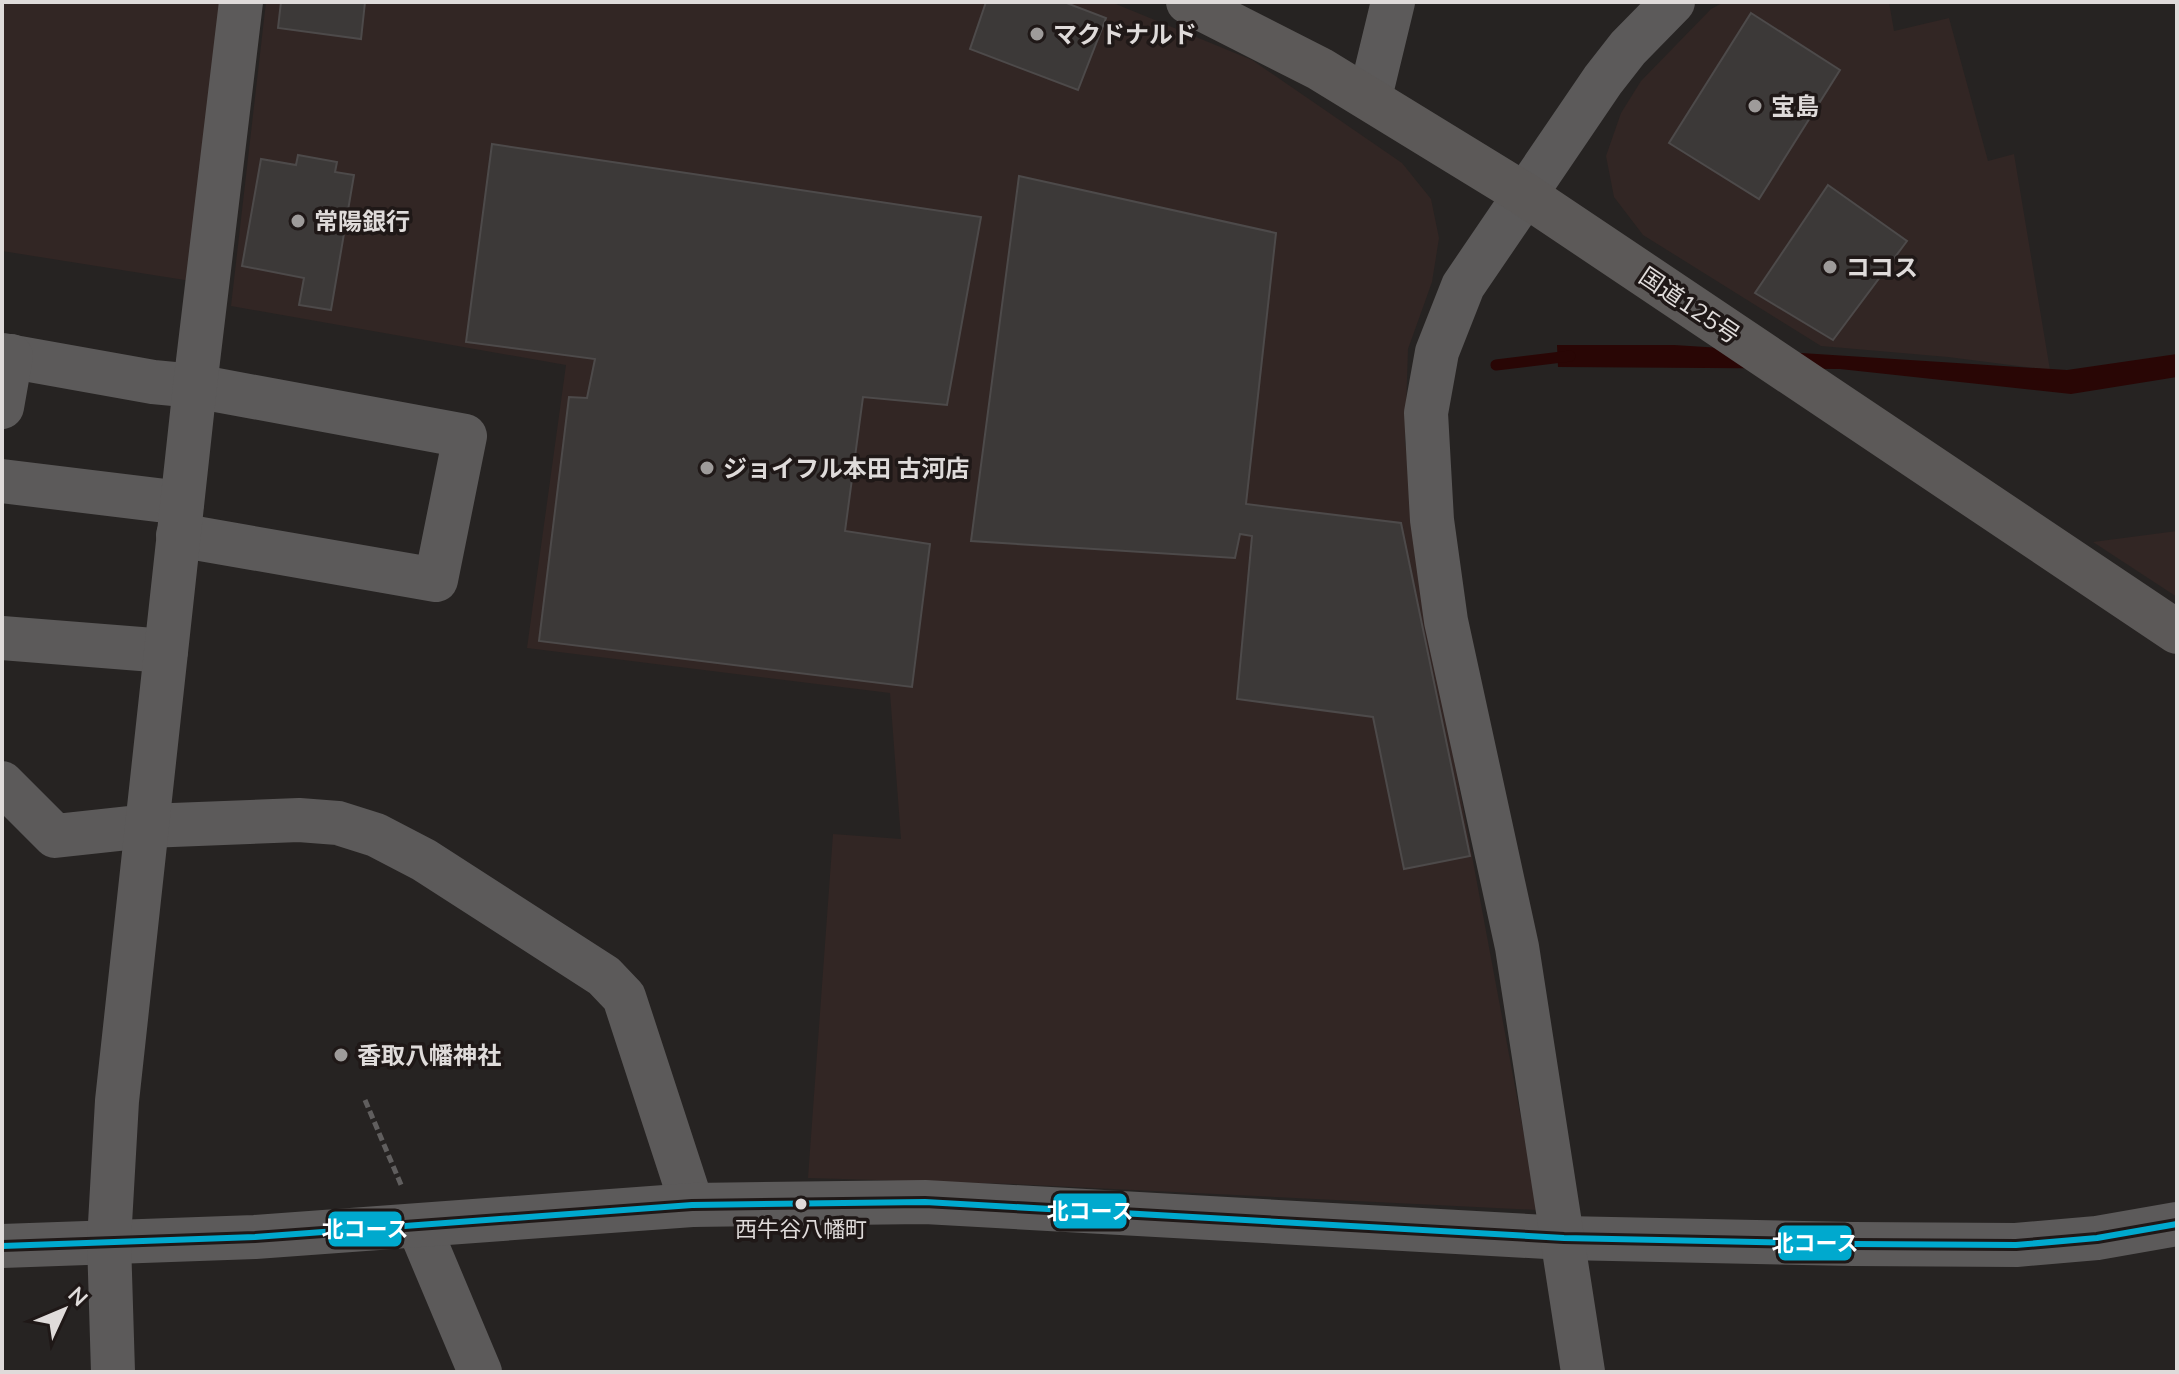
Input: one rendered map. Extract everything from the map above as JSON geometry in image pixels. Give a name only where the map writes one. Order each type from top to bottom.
[{"type":"highway","name":"国道125号","points":[[1188,2],[1370,97],[1524,194],[2177,632]]},
{"type":"street","points":[[113,1372],[109,1241],[117,1101],[195,386],[241,2]]},
{"type":"street","points":[[1370,97],[1393,2]]},
{"type":"street","points":[[1583,1372],[1517,947],[1446,621],[1432,520],[1426,413],[1433,367],[1463,286],[1628,48],[1673,2]]},
{"type":"street","points":[[2,407],[6,355],[465,436],[436,580],[180,519],[2,481]]},
{"type":"street","points":[[2,638],[166,651]]},
{"type":"street","points":[[2,783],[55,836],[147,826],[299,820],[338,823],[376,835],[424,860],[604,976],[624,997],[692,1205]]},
{"type":"street","points":[[2,1246],[255,1237],[692,1205],[925,1202],[1564,1238],[2016,1245],[2097,1238],[2177,1224]]},
{"type":"street","points":[[419,1227],[480,1372]]},
{"type":"path","points":[[365,1100],[419,1227]]},
{"type":"shaded area","points":[[2,2],[222,2],[191,281],[2,251]]},
{"type":"shaded area","points":[[266,2],[1111,2],[1252,60],[1402,163],[1431,199],[1439,238],[1432,282],[1408,349],[1405,441],[1423,593],[1538,1210],[1013,1184],[808,1178],[833,834],[901,839],[890,693],[527,648],[566,365],[231,306]]},
{"type":"shaded area","points":[[1724,2],[1889,2],[1894,31],[1949,18],[1988,161],[2014,154],[2050,370],[1821,346],[1643,235],[1614,197],[1606,156],[1621,113],[1641,81],[1711,9]]},
{"type":"shaded area","points":[[1557,345],[1674,345],[2067,370],[2177,354],[2177,377],[2071,394],[1840,369],[1558,367]]},
{"type":"shaded area","points":[[2177,531],[2177,597],[2093,542]]},
{"type":"building","points":[[281,2],[365,2],[361,39],[278,28]]},
{"type":"building","name":"マクドナルド","points":[[986,2],[1064,2],[1106,18],[1078,90],[970,49]]},
{"type":"building","name":"宝島","points":[[1751,13],[1840,70],[1759,199],[1669,143]]},
{"type":"building","name":"ジョイフル本田 古河店","points":[[492,144],[981,217],[947,405],[863,397],[845,531],[930,544],[912,687],[539,641],[569,397],[587,398],[595,359],[466,342]]},
{"type":"building","name":"常陽銀行","points":[[298,155],[337,162],[335,172],[354,175],[331,310],[299,305],[304,278],[242,266],[261,159],[296,165]]},
{"type":"building","points":[[1019,176],[1276,233],[1246,504],[1401,523],[1470,856],[1404,869],[1373,717],[1237,699],[1252,536],[1240,534],[1235,558],[971,541]]},
{"type":"building","name":"ココス","points":[[1828,185],[1907,241],[1833,340],[1755,293]]},
{"type":"waterway","points":[[1496,365],[1570,356]]},
{"type":"transit line","name":"北コース","points":[[2,1246],[255,1237],[692,1205],[925,1202],[1564,1238],[1853,1244],[2016,1245],[2097,1238],[2177,1224]]},
{"type":"place","name":"マクドナルド","points":[[1037,34]]},
{"type":"place","name":"宝島","points":[[1755,106]]},
{"type":"place","name":"常陽銀行","points":[[298,221]]},
{"type":"place","name":"ココス","points":[[1830,267]]},
{"type":"place","name":"ジョイフル本田 古河店","points":[[707,468]]},
{"type":"place","name":"香取八幡神社","points":[[341,1055]]},
{"type":"place","name":"西牛谷八幡町","points":[[801,1204]]}]
